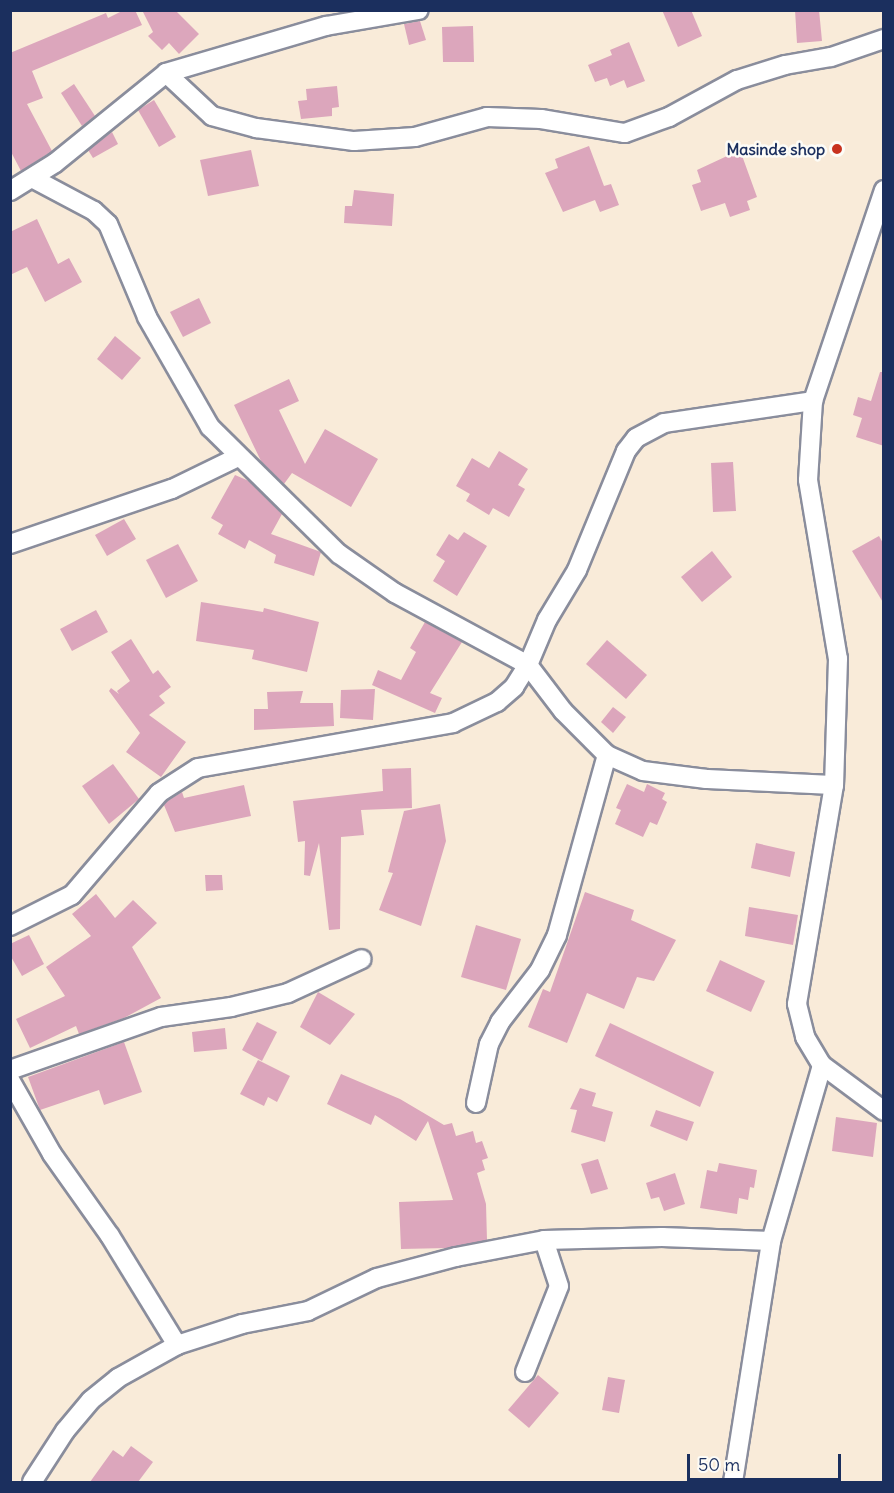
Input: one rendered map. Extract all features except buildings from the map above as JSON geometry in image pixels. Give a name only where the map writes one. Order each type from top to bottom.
[{"type":"street","points":[[10,191],[32,178],[166,73],[326,26],[419,10]]},
{"type":"street","points":[[166,73],[212,116],[256,128],[354,141],[415,137],[487,117],[541,120],[625,134],[669,117],[737,80],[785,65],[831,57],[884,39]]},
{"type":"street","points":[[32,178],[94,211],[108,224],[147,317],[210,427],[238,458],[339,554],[395,593],[528,665],[563,711],[607,755],[643,771],[706,779],[834,786]]},
{"type":"street","points":[[884,190],[813,400],[808,480],[838,660],[834,786],[797,1004],[806,1037],[822,1065],[884,1112]]},
{"type":"street","points":[[10,926],[72,895],[159,793],[188,773],[288,750],[453,723],[497,702],[514,687],[528,665],[547,620],[577,570],[626,451],[636,438],[664,423],[813,400]]},
{"type":"street","points":[[10,544],[172,489],[238,458]]},
{"type":"street","points":[[476,1103],[489,1044],[500,1022],[540,970],[557,935],[607,755]]},
{"type":"street","points":[[10,1071],[160,1017],[231,1007],[288,993],[362,959]]},
{"type":"street","points":[[733,1482],[771,1241],[822,1065]]},
{"type":"street","points":[[10,1080],[52,1154],[110,1236],[177,1345]]},
{"type":"street","points":[[32,1482],[91,1400],[118,1378],[177,1345],[242,1324],[308,1311],[377,1278],[456,1257],[544,1240],[662,1237],[771,1241]]},
{"type":"street","points":[[525,1372],[559,1286],[544,1240]]},
{"type":"place","name":"Masinde shop","points":[[837,149]]}]
